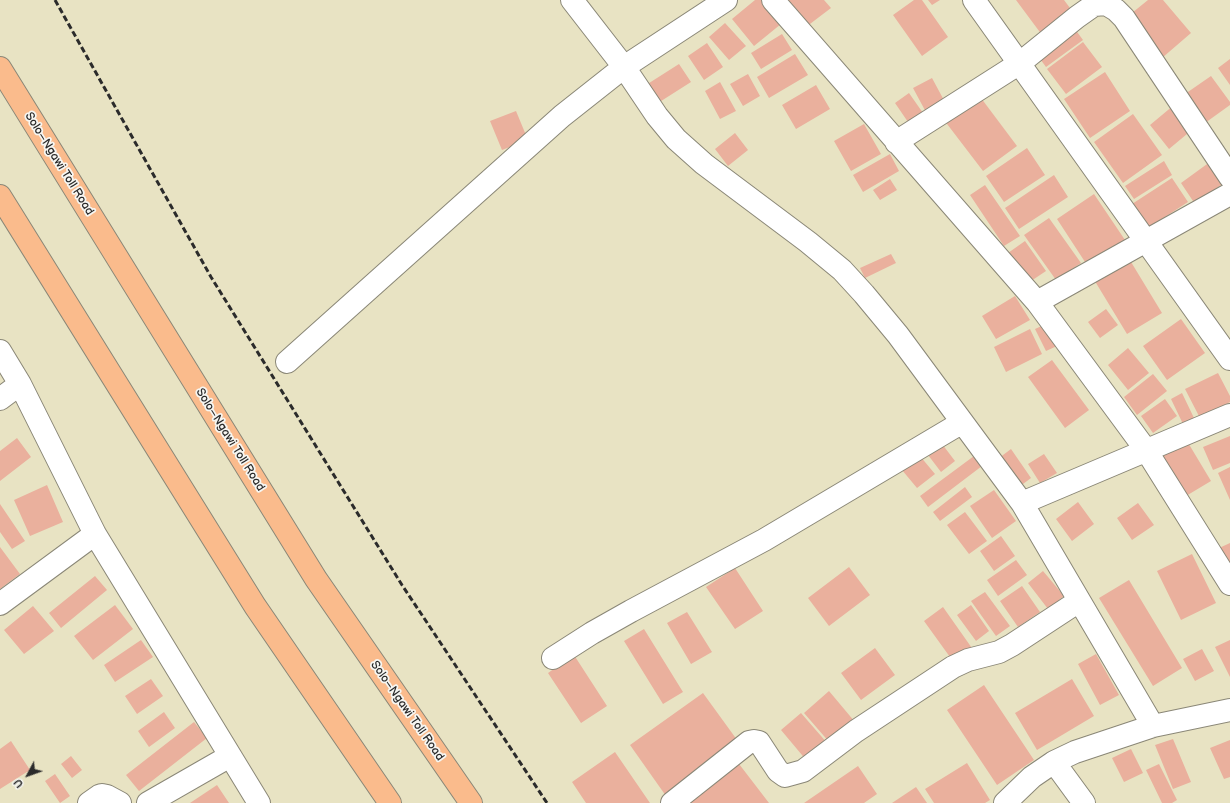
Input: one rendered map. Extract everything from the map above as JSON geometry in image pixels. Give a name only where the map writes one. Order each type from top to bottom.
[{"type":"highway","name":"Solo–Ngawi Toll Road","points":[[0,68],[316,579],[471,803]]},
{"type":"highway","points":[[0,196],[255,606],[390,803]]},
{"type":"street","points":[[572,0],[624,67],[657,116],[676,138],[704,164],[808,242],[842,270],[898,335],[961,423],[1022,503],[1153,726]]},
{"type":"street","points":[[287,362],[562,116],[624,67],[726,0]]},
{"type":"street","points":[[773,0],[1037,302],[1146,450],[1230,584]]},
{"type":"street","points":[[974,0],[1020,62],[1230,359]]},
{"type":"street","points":[[896,142],[1020,62],[1094,5],[1106,4],[1116,10],[1124,18],[1230,177]]},
{"type":"street","points":[[1037,302],[1230,194]]},
{"type":"street","points":[[0,351],[20,384],[95,534],[258,803]]},
{"type":"street","points":[[0,399],[20,384]]},
{"type":"street","points":[[1022,503],[1230,415]]},
{"type":"street","points":[[553,658],[592,633],[631,611],[764,540],[961,423]]},
{"type":"street","points":[[0,604],[95,534]]},
{"type":"street","points":[[672,803],[749,742],[759,742],[778,771],[786,776],[803,771],[856,731],[953,667],[968,660],[999,652],[1079,601]]},
{"type":"street","points":[[1005,803],[1032,777],[1054,762],[1090,747],[1153,726],[1230,710]]},
{"type":"street","points":[[148,803],[230,756]]},
{"type":"street","points":[[1054,762],[1084,803]]},
{"type":"street","points":[[89,803],[98,796],[102,795],[120,803]]},
{"type":"building","points":[[755,0],[761,0],[781,24],[754,46],[732,19]]},
{"type":"building","points":[[787,0],[824,0],[831,8],[802,30]]},
{"type":"building","points":[[914,0],[922,0],[948,37],[922,56],[893,15]]},
{"type":"building","points":[[928,0],[940,0],[932,5]]},
{"type":"building","points":[[1016,0],[1064,0],[1073,12],[1042,35]]},
{"type":"building","points":[[1148,0],[1163,0],[1191,33],[1162,58],[1127,17]]},
{"type":"building","points":[[725,23],[746,46],[729,60],[709,37]]},
{"type":"building","points":[[1072,25],[1083,40],[1046,67],[1035,52]]},
{"type":"building","points":[[782,34],[792,50],[761,69],[751,53]]},
{"type":"building","points":[[1083,42],[1102,67],[1066,94],[1047,69]]},
{"type":"building","points":[[707,43],[723,67],[704,80],[688,56]]},
{"type":"building","points":[[795,54],[808,75],[769,98],[757,77]]},
{"type":"building","points":[[1230,59],[1230,85],[1218,68]]},
{"type":"building","points":[[679,64],[691,82],[658,103],[646,85]]},
{"type":"building","points":[[1105,72],[1130,111],[1090,138],[1064,99]]},
{"type":"building","points":[[748,74],[760,96],[743,106],[730,84]]},
{"type":"building","points":[[1211,76],[1230,102],[1230,105],[1205,123],[1185,94]]},
{"type":"building","points":[[932,78],[946,104],[927,114],[913,88]]},
{"type":"building","points":[[720,82],[736,111],[720,119],[705,91]]},
{"type":"building","points":[[816,85],[830,109],[796,129],[782,105]]},
{"type":"building","points":[[909,93],[923,113],[908,122],[895,103]]},
{"type":"building","points":[[978,94],[1017,146],[983,171],[944,120]]},
{"type":"building","points":[[1174,105],[1193,129],[1169,149],[1150,125]]},
{"type":"building","points":[[516,111],[528,140],[502,150],[490,121]]},
{"type":"building","points":[[1133,114],[1162,155],[1123,183],[1094,142]]},
{"type":"building","points":[[864,124],[881,154],[851,171],[834,141]]},
{"type":"building","points":[[735,133],[748,150],[728,166],[715,149]]},
{"type":"building","points":[[1027,148],[1045,175],[1004,202],[986,176]]},
{"type":"building","points":[[890,154],[899,171],[863,192],[853,175]]},
{"type":"building","points":[[1214,159],[1229,179],[1195,204],[1181,183]]},
{"type":"building","points":[[1164,161],[1172,175],[1134,199],[1125,186]]},
{"type":"building","points":[[1054,175],[1068,197],[1019,229],[1005,208]]},
{"type":"building","points":[[1172,178],[1188,202],[1148,228],[1132,204]]},
{"type":"building","points":[[890,179],[897,190],[880,200],[873,190]]},
{"type":"building","points":[[985,185],[1020,236],[1004,246],[970,195]]},
{"type":"building","points":[[1094,194],[1125,240],[1087,265],[1057,219]]},
{"type":"building","points":[[1049,218],[1081,263],[1056,280],[1024,235]]},
{"type":"building","points":[[1025,241],[1046,271],[1028,283],[1008,253]]},
{"type":"building","points":[[891,254],[896,263],[865,278],[860,268]]},
{"type":"building","points":[[1128,257],[1162,313],[1127,334],[1093,278]]},
{"type":"building","points":[[1015,296],[1030,320],[996,339],[982,316]]},
{"type":"building","points":[[1106,309],[1118,325],[1100,338],[1088,322]]},
{"type":"building","points":[[1181,319],[1205,353],[1167,380],[1143,346]]},
{"type":"building","points":[[1046,324],[1057,346],[1046,351],[1035,329]]},
{"type":"building","points":[[1030,329],[1042,354],[1006,372],[994,347]]},
{"type":"building","points":[[1128,348],[1149,373],[1128,390],[1108,365]]},
{"type":"building","points":[[1052,360],[1089,410],[1065,428],[1028,377]]},
{"type":"building","points":[[1218,373],[1230,396],[1230,402],[1200,418],[1185,389]]},
{"type":"building","points":[[1153,374],[1167,391],[1137,415],[1124,397]]},
{"type":"building","points":[[1182,393],[1194,418],[1183,424],[1171,399]]},
{"type":"building","points":[[1165,399],[1177,416],[1153,433],[1141,416]]},
{"type":"building","points":[[1230,436],[1230,463],[1213,470],[1203,447]]},
{"type":"building","points":[[17,438],[31,457],[0,481],[0,451]]},
{"type":"building","points":[[939,440],[955,461],[941,472],[925,451]]},
{"type":"building","points":[[1187,441],[1211,481],[1186,496],[1162,456]]},
{"type":"building","points":[[1011,449],[1031,478],[1019,487],[999,458]]},
{"type":"building","points":[[1044,454],[1057,473],[1040,483],[1028,464]]},
{"type":"building","points":[[920,456],[935,474],[917,488],[902,470]]},
{"type":"building","points":[[974,456],[982,466],[928,507],[920,496]]},
{"type":"building","points":[[1230,467],[1230,500],[1218,473]]},
{"type":"building","points":[[47,485],[63,522],[30,536],[14,500]]},
{"type":"building","points":[[965,487],[972,497],[940,521],[933,512]]},
{"type":"building","points":[[994,490],[1016,521],[992,538],[970,506]]},
{"type":"building","points":[[1078,502],[1094,524],[1072,541],[1056,519]]},
{"type":"building","points":[[1138,503],[1154,525],[1132,540],[1117,518]]},
{"type":"building","points":[[0,504],[25,541],[12,549],[0,532]]},
{"type":"building","points":[[965,512],[987,541],[969,554],[947,525]]},
{"type":"building","points":[[1001,536],[1015,556],[994,571],[980,551]]},
{"type":"building","points":[[1230,543],[1230,564],[1217,549]]},
{"type":"building","points":[[0,547],[20,574],[0,589]]},
{"type":"building","points":[[1192,554],[1216,603],[1181,620],[1157,571]]},
{"type":"building","points":[[1016,560],[1027,575],[998,596],[987,580]]},
{"type":"building","points":[[849,567],[870,595],[829,626],[808,598]]},
{"type":"building","points":[[735,568],[763,611],[735,629],[706,587]]},
{"type":"building","points":[[1043,571],[1064,596],[1048,609],[1028,583]]},
{"type":"building","points":[[95,576],[107,590],[61,628],[49,613]]},
{"type":"building","points":[[1129,580],[1182,668],[1153,686],[1099,598]]},
{"type":"building","points":[[1022,586],[1040,612],[1018,627],[1000,601]]},
{"type":"building","points":[[985,592],[1010,626],[996,636],[971,601]]},
{"type":"building","points":[[115,605],[133,629],[93,660],[74,636]]},
{"type":"building","points":[[971,605],[989,631],[976,641],[957,615]]},
{"type":"building","points":[[33,606],[54,631],[24,654],[4,630]]},
{"type":"building","points":[[943,607],[974,651],[955,664],[924,621]]},
{"type":"building","points":[[687,612],[712,652],[691,664],[667,623]]},
{"type":"building","points":[[644,629],[683,692],[663,704],[624,641]]},
{"type":"building","points":[[141,640],[153,657],[115,682],[104,665]]},
{"type":"building","points":[[1230,640],[1230,677],[1215,647]]},
{"type":"building","points":[[875,648],[895,675],[861,700],[841,673]]},
{"type":"building","points":[[1202,649],[1214,671],[1195,681],[1183,659]]},
{"type":"building","points":[[1096,654],[1119,695],[1100,705],[1078,664]]},
{"type":"building","points":[[574,655],[607,706],[581,723],[548,673]]},
{"type":"building","points":[[151,679],[163,696],[137,714],[125,696]]},
{"type":"building","points":[[1072,679],[1094,716],[1037,750],[1015,713]]},
{"type":"building","points":[[984,685],[1034,760],[997,785],[947,710]]},
{"type":"building","points":[[829,691],[855,722],[830,743],[804,713]]},
{"type":"building","points":[[703,693],[740,744],[666,796],[630,745]]},
{"type":"building","points":[[164,712],[175,728],[149,747],[138,731]]},
{"type":"building","points":[[801,713],[828,744],[807,761],[781,730]]},
{"type":"building","points":[[194,722],[207,738],[139,791],[126,775]]},
{"type":"building","points":[[1173,739],[1191,782],[1173,789],[1155,745]]},
{"type":"building","points":[[1230,740],[1230,777],[1224,779],[1210,748]]},
{"type":"building","points":[[11,741],[30,770],[0,789],[0,749]]},
{"type":"building","points":[[1131,749],[1143,773],[1124,782],[1112,758]]},
{"type":"building","points":[[615,752],[650,803],[586,803],[572,782]]},
{"type":"building","points":[[71,756],[82,770],[72,778],[61,764]]},
{"type":"building","points":[[736,760],[769,803],[683,803]]},
{"type":"building","points":[[967,763],[990,800],[985,803],[934,803],[925,789]]},
{"type":"building","points":[[1159,764],[1177,800],[1172,803],[1162,803],[1146,770]]},
{"type":"building","points":[[858,766],[877,794],[864,803],[804,803]]},
{"type":"building","points":[[55,774],[70,796],[60,803],[45,781]]},
{"type":"building","points":[[217,785],[229,803],[190,803]]},
{"type":"building","points":[[916,787],[927,803],[892,803]]},
{"type":"railway","points":[[55,0],[211,277],[402,585],[547,803]]}]
